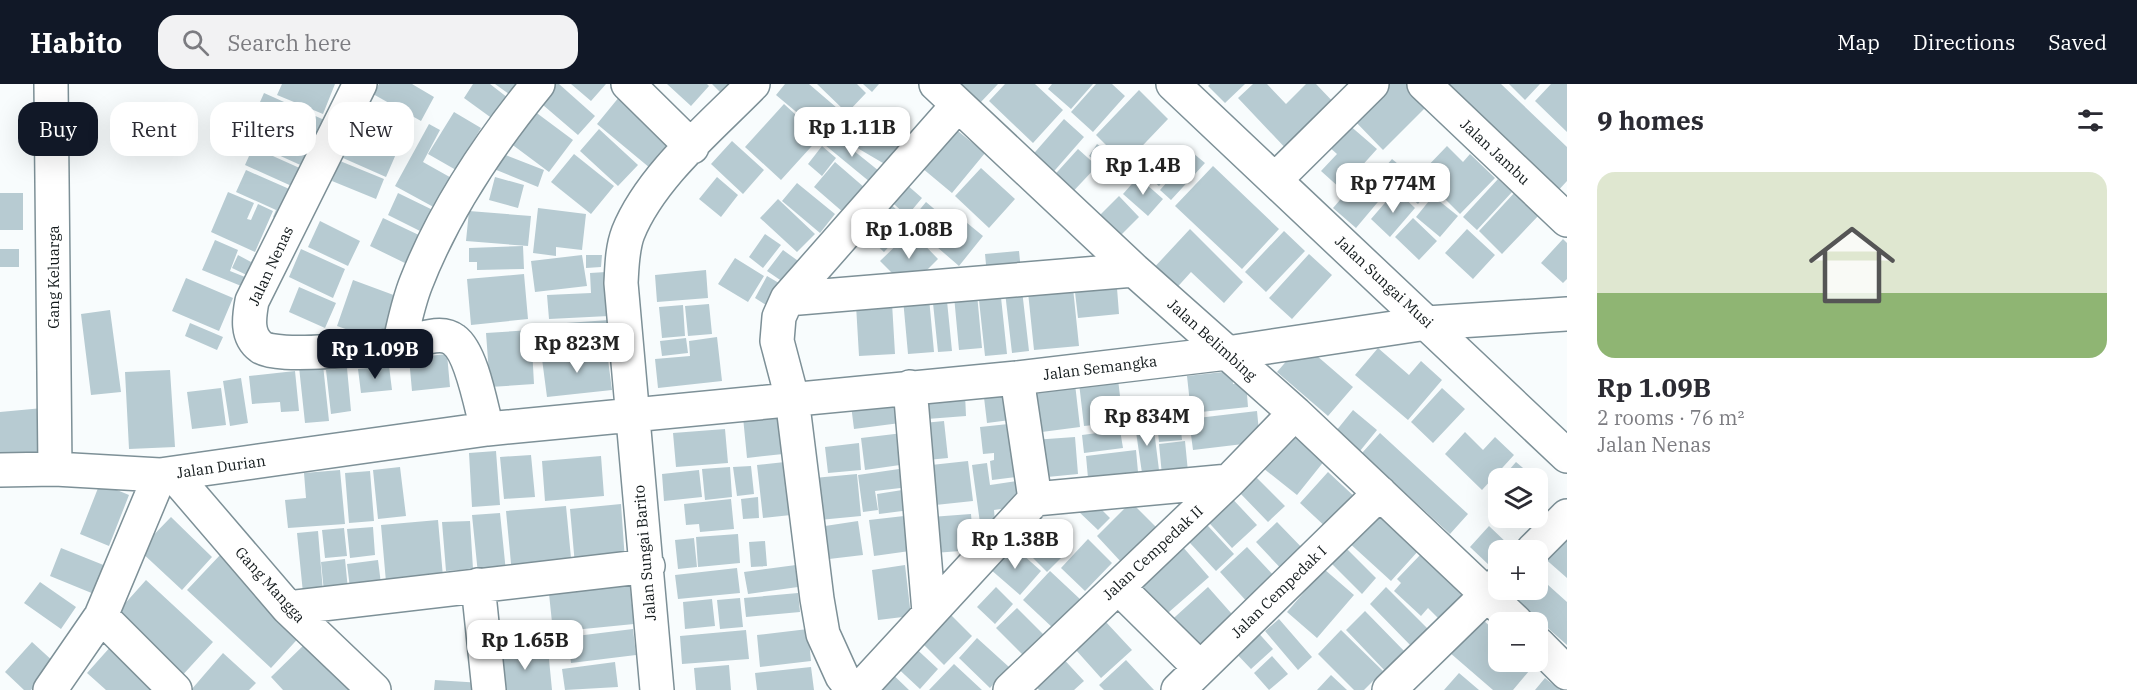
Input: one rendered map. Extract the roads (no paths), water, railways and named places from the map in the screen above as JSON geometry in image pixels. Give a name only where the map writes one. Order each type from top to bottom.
[{"type":"street","name":"Gang Keluarga","points":[[51,84],[56,469]]},
{"type":"street","name":"Jalan Nenas","points":[[360,84],[252,301],[248,319],[252,335],[262,348],[282,354],[399,345],[443,335],[453,339],[466,356],[487,429]]},
{"type":"street","points":[[399,345],[415,284],[442,228],[488,150],[538,84]]},
{"type":"street","points":[[628,84],[692,147]]},
{"type":"street","name":"Jalan Sungai Barito","points":[[657,690],[648,566],[621,283],[622,255],[628,234],[647,196],[753,84]]},
{"type":"street","name":"Jalan Sungai Musi","points":[[1173,84],[1567,456]]},
{"type":"street","points":[[1275,180],[1372,84]]},
{"type":"street","name":"Jalan Jambu","points":[[1424,84],[1567,220]]},
{"type":"street","points":[[853,690],[842,676],[823,634],[792,398],[777,341],[779,316],[787,299],[946,95]]},
{"type":"street","name":"Jalan Belimbing","points":[[946,95],[1134,270],[1295,413],[1380,493],[1488,586]]},
{"type":"street","points":[[787,299],[1134,270]]},
{"type":"street","name":"Jalan Semangka","points":[[633,417],[792,398],[1017,378],[1227,353],[1427,323],[1567,314]]},
{"type":"street","points":[[1017,378],[1035,499]]},
{"type":"street","points":[[910,387],[929,612]]},
{"type":"street","name":"Jalan Cempedak II","points":[[1010,690],[1229,481],[1295,413]]},
{"type":"street","points":[[487,429],[633,417]]},
{"type":"street","name":"Jalan Durian","points":[[50,690],[101,616],[166,474],[487,429]]},
{"type":"street","points":[[0,470],[56,469],[166,474]]},
{"type":"street","name":"Gang Mangga","points":[[166,474],[288,608],[374,690]]},
{"type":"street","points":[[859,690],[1035,499],[1229,481]]},
{"type":"street","name":"Jalan Cempedak I","points":[[1189,679],[1380,493]]},
{"type":"street","points":[[1543,540],[1567,516]]},
{"type":"street","points":[[288,608],[648,566]]},
{"type":"street","points":[[478,585],[489,690]]},
{"type":"street","points":[[1118,587],[1189,679]]},
{"type":"street","points":[[1389,690],[1488,595]]},
{"type":"street","points":[[101,616],[176,690]]},
{"type":"street","points":[[1548,654],[1567,672]]}]
